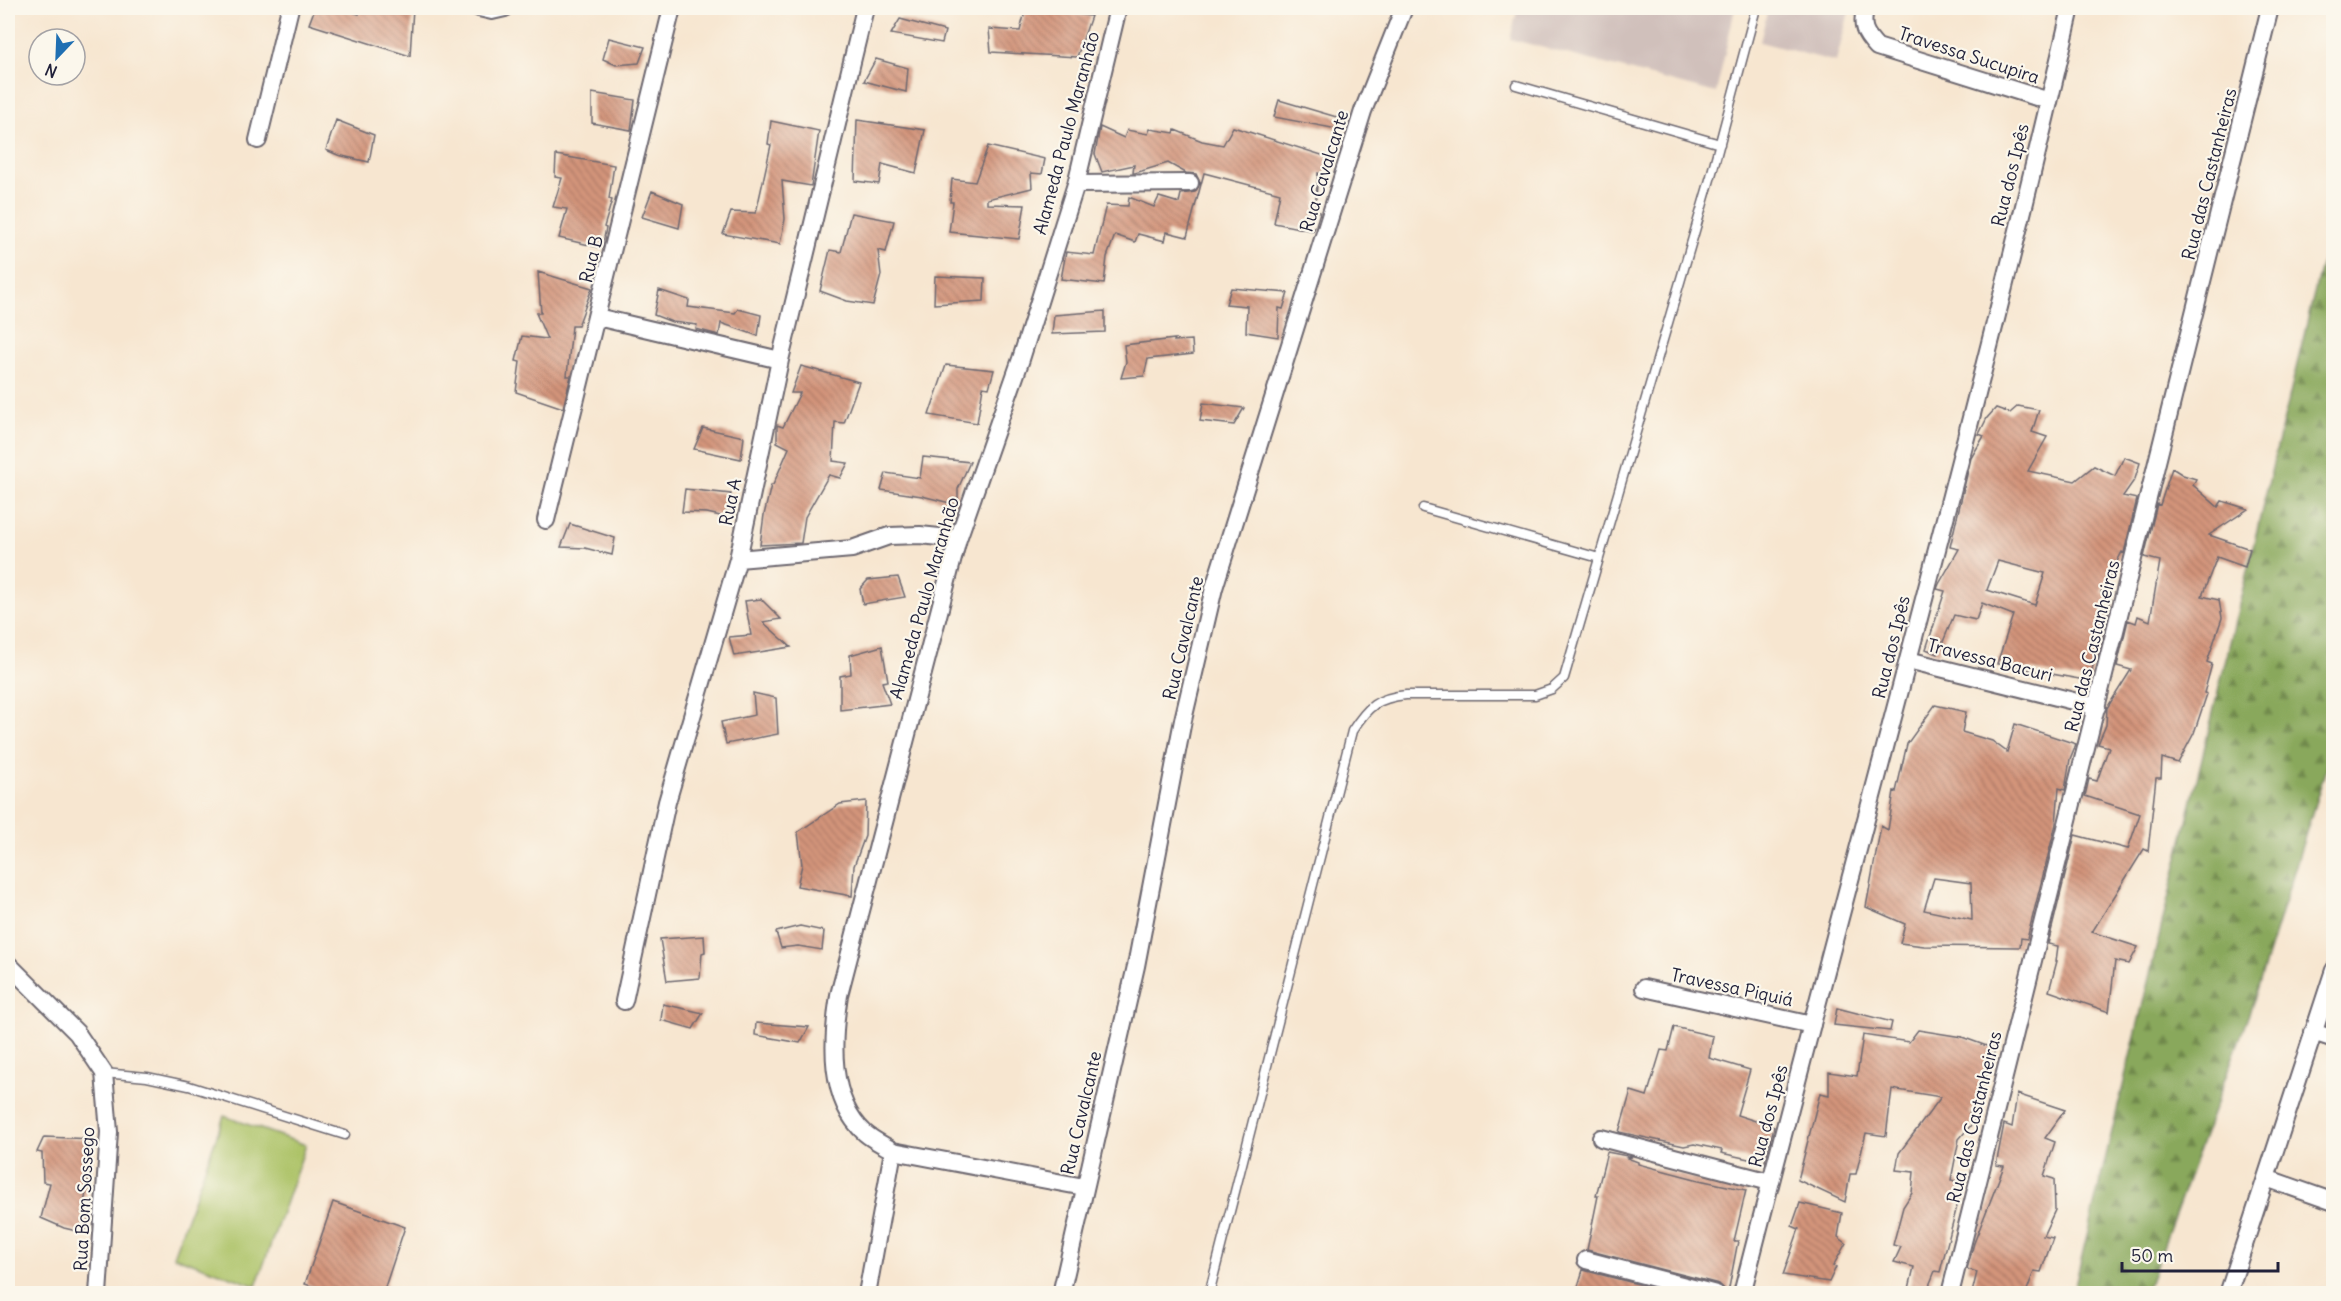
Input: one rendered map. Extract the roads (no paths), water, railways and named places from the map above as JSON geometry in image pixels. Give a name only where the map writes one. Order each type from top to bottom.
[{"type":"street","points":[[258,140],[290,8]]},
{"type":"street","points":[[478,8],[492,11],[505,8]]},
{"type":"street","name":"Rua B","points":[[546,520],[672,8]]},
{"type":"street","name":"Rua A","points":[[624,1001],[667,802],[738,559],[780,360],[865,8]]},
{"type":"street","name":"Alameda Paulo Maranhão","points":[[1084,1187],[893,1151],[866,1133],[855,1121],[841,1095],[834,1061],[834,1026],[839,995],[958,539],[1021,359],[1076,184],[1118,8]]},
{"type":"street","name":"Rua Cavalcante","points":[[1061,1293],[1136,966],[1183,720],[1214,588],[1363,111],[1404,8]]},
{"type":"street","name":"Travessa Sucupira","points":[[1865,8],[1863,17],[1865,34],[1877,47],[2049,101]]},
{"type":"street","name":"Rua dos Ipês","points":[[1742,1293],[1908,660],[2071,8]]},
{"type":"street","name":"Rua das Castanheiras","points":[[1950,1293],[2270,8]]},
{"type":"street","points":[[1076,184],[1190,183]]},
{"type":"street","points":[[597,317],[780,360]]},
{"type":"street","points":[[738,559],[852,549],[889,536],[920,535],[958,539]]},
{"type":"street","name":"Travessa Bacuri","points":[[1908,660],[2097,707]]},
{"type":"street","name":"Rua Bom Sossego","points":[[8,964],[77,1033],[104,1072],[109,1132],[98,1293]]},
{"type":"street","points":[[2228,1293],[2334,970]]},
{"type":"street","name":"Travessa Piquiá","points":[[1644,988],[1812,1025]]},
{"type":"street","points":[[2313,1032],[2334,1039]]},
{"type":"street","points":[[1601,1138],[1770,1182]]},
{"type":"street","points":[[867,1293],[893,1151]]},
{"type":"street","points":[[2266,1178],[2334,1202]]},
{"type":"street","points":[[1586,1260],[1716,1293]]},
{"type":"lane","points":[[1209,1293],[1352,731],[1363,713],[1374,704],[1389,697],[1406,694],[1535,695],[1552,689],[1564,678],[1720,144],[1756,8]]},
{"type":"lane","points":[[1516,85],[1720,144]]},
{"type":"lane","points":[[1423,508],[1599,558]]},
{"type":"lane","points":[[104,1072],[147,1077],[189,1086],[345,1135]]}]
